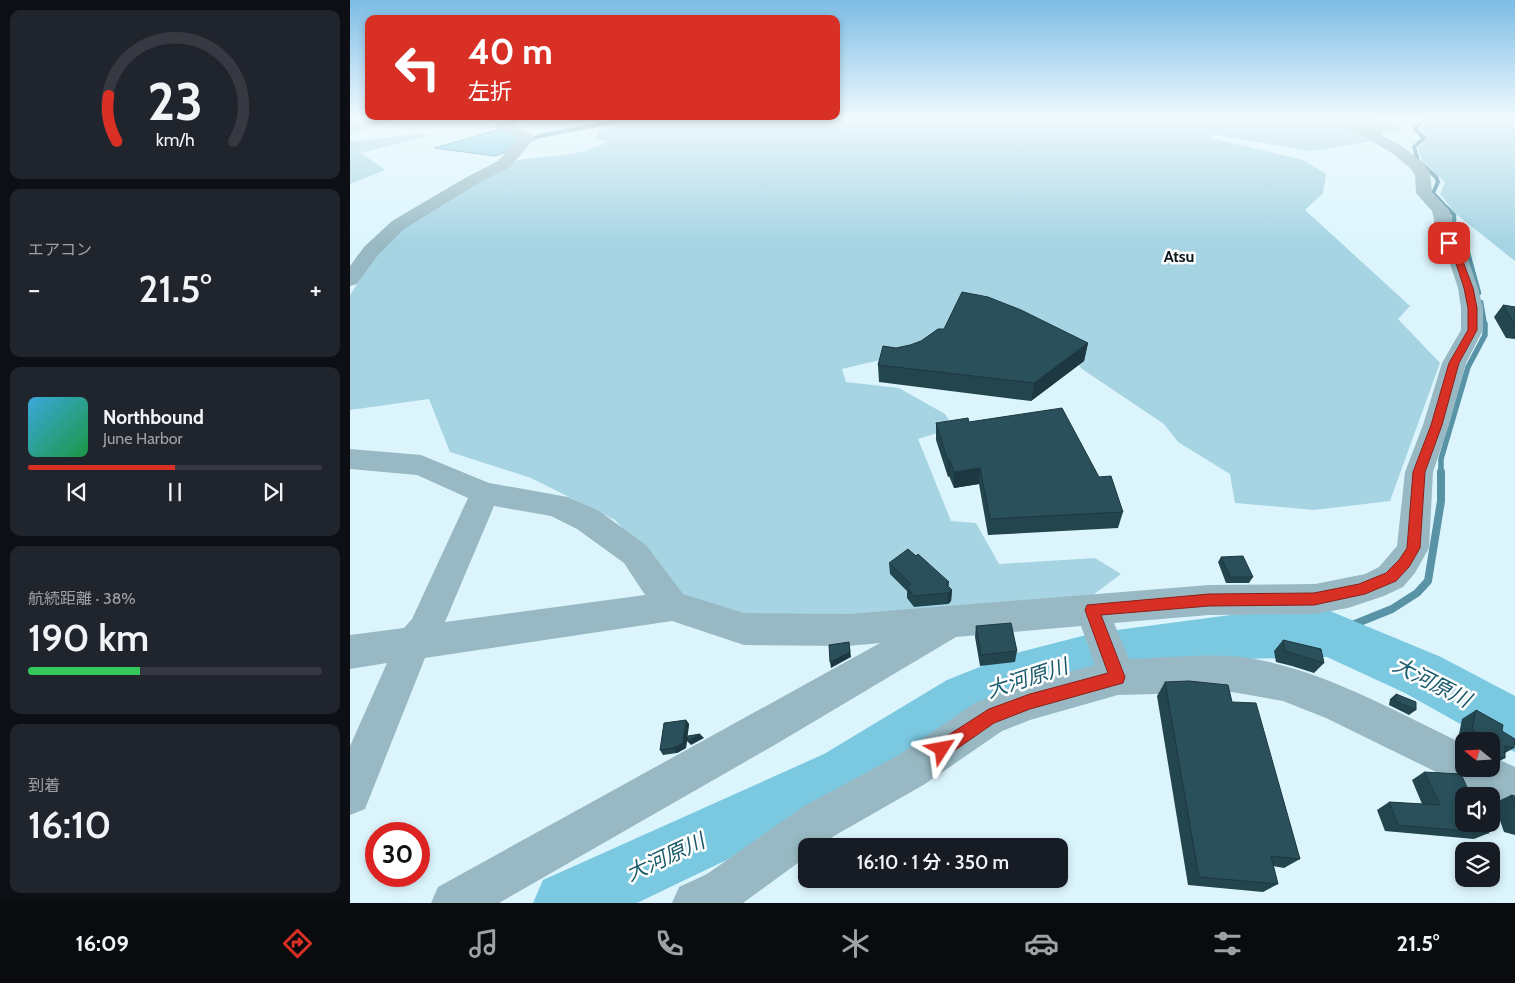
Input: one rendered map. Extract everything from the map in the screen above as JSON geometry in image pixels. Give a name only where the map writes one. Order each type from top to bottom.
[{"type":"street","points":[[350,280],[371,251],[398,225],[471,181],[504,164],[508,159]]},
{"type":"street","points":[[695,903],[723,890],[819,821],[911,770],[989,717],[1030,701],[1106,648],[1209,600],[1314,599],[1348,593],[1372,586],[1391,577],[1404,564],[1413,548],[1419,472],[1436,425],[1454,363],[1472,330],[1472,308],[1468,288],[1456,251],[1443,235],[1443,219],[1440,210],[1424,192],[1423,175],[1411,159]]},
{"type":"street","points":[[350,459],[420,466],[485,493],[557,505],[588,520],[635,554],[672,606]]},
{"type":"street","points":[[350,794],[414,642],[424,630],[485,493]]},
{"type":"street","points":[[350,652],[672,606],[744,629],[848,630],[951,622],[1106,648],[1284,683],[1339,705],[1455,761]]},
{"type":"street","points":[[454,903],[951,622]]},
{"type":"street","points":[[1491,778],[1515,789]]},
{"type":"shaded area","points":[[350,159],[370,159],[385,170],[350,184]]},
{"type":"shaded area","points":[[526,159],[1299,159],[1326,174],[1323,193],[1305,210],[1410,306],[1398,319],[1440,363],[1390,501],[1314,510],[1235,503],[1230,474],[1178,442],[1164,424],[1082,369],[1048,328],[944,328],[922,350],[842,369],[846,382],[899,388],[945,414],[954,428],[918,439],[951,521],[976,523],[999,564],[1095,558],[1121,574],[1089,598],[865,618],[744,616],[684,597],[615,520],[531,478],[450,452],[429,399],[350,410],[350,295],[390,235],[515,161]]},
{"type":"shaded area","points":[[1422,159],[1515,159],[1515,261],[1456,214],[1440,194],[1445,182]]},
{"type":"building","points":[[962,292],[988,297],[1021,310],[1088,343],[1034,383],[878,365],[883,346],[896,348],[910,345],[921,341],[938,329],[944,329]]},
{"type":"building","points":[[1503,305],[1515,307],[1515,325]]},
{"type":"building","points":[[1062,408],[1099,477],[1111,476],[1123,512],[990,519],[980,468],[954,472],[950,460],[948,461],[936,423],[968,418],[969,422]]},
{"type":"building","points":[[908,549],[916,556],[918,554],[949,582],[946,584],[952,590],[948,593],[914,596],[907,587],[911,584],[889,563]]},
{"type":"building","points":[[1243,556],[1253,577],[1230,577],[1221,557]]},
{"type":"building","points":[[1011,623],[1017,651],[981,655],[976,626]]},
{"type":"building","points":[[1283,640],[1321,649],[1324,663],[1285,651]]},
{"type":"building","points":[[849,642],[850,652],[830,662],[829,645]]},
{"type":"building","points":[[1189,681],[1228,685],[1232,702],[1256,703],[1300,859],[1271,856],[1278,884],[1199,877],[1165,682]]},
{"type":"building","points":[[1396,694],[1416,702],[1416,710],[1395,701]]},
{"type":"building","points":[[1476,710],[1503,725],[1502,731],[1515,739],[1514,748],[1505,746],[1505,758],[1502,758],[1500,757],[1500,732],[1476,732],[1472,730]]},
{"type":"building","points":[[686,720],[683,743],[673,748],[660,750],[664,723]]},
{"type":"building","points":[[700,734],[687,741],[688,736]]},
{"type":"building","points":[[1424,772],[1455,774],[1455,778],[1463,778],[1467,787],[1455,787],[1455,830],[1398,825],[1389,802],[1440,805]]},
{"type":"building","points":[[1511,795],[1515,796],[1515,806]]},
{"type":"waterway","points":[[1417,159],[1436,177],[1438,182],[1433,193],[1448,209]]},
{"type":"waterway","points":[[1448,209],[1454,215],[1454,224],[1450,234],[1468,253],[1479,293]]},
{"type":"waterway","points":[[1481,302],[1485,325]]},
{"type":"waterway","points":[[1330,634],[1392,609],[1417,593],[1428,581],[1441,501],[1441,459],[1468,367],[1485,335],[1485,325]]},
{"type":"waterway","name":"大河原川","points":[[566,903],[844,774],[966,699],[1012,679],[1094,657],[1246,636],[1330,634],[1423,675],[1515,725]]},
{"type":"district","name":"Atsu","points":[[1179,256]]},
{"type":"route","points":[[942,749],[989,717],[1030,701],[1118,677],[1092,610],[1209,600],[1314,599],[1360,590],[1391,577],[1404,564],[1413,548],[1419,472],[1436,425],[1454,363],[1472,330],[1472,308],[1468,288],[1456,251],[1449,243]]}]
